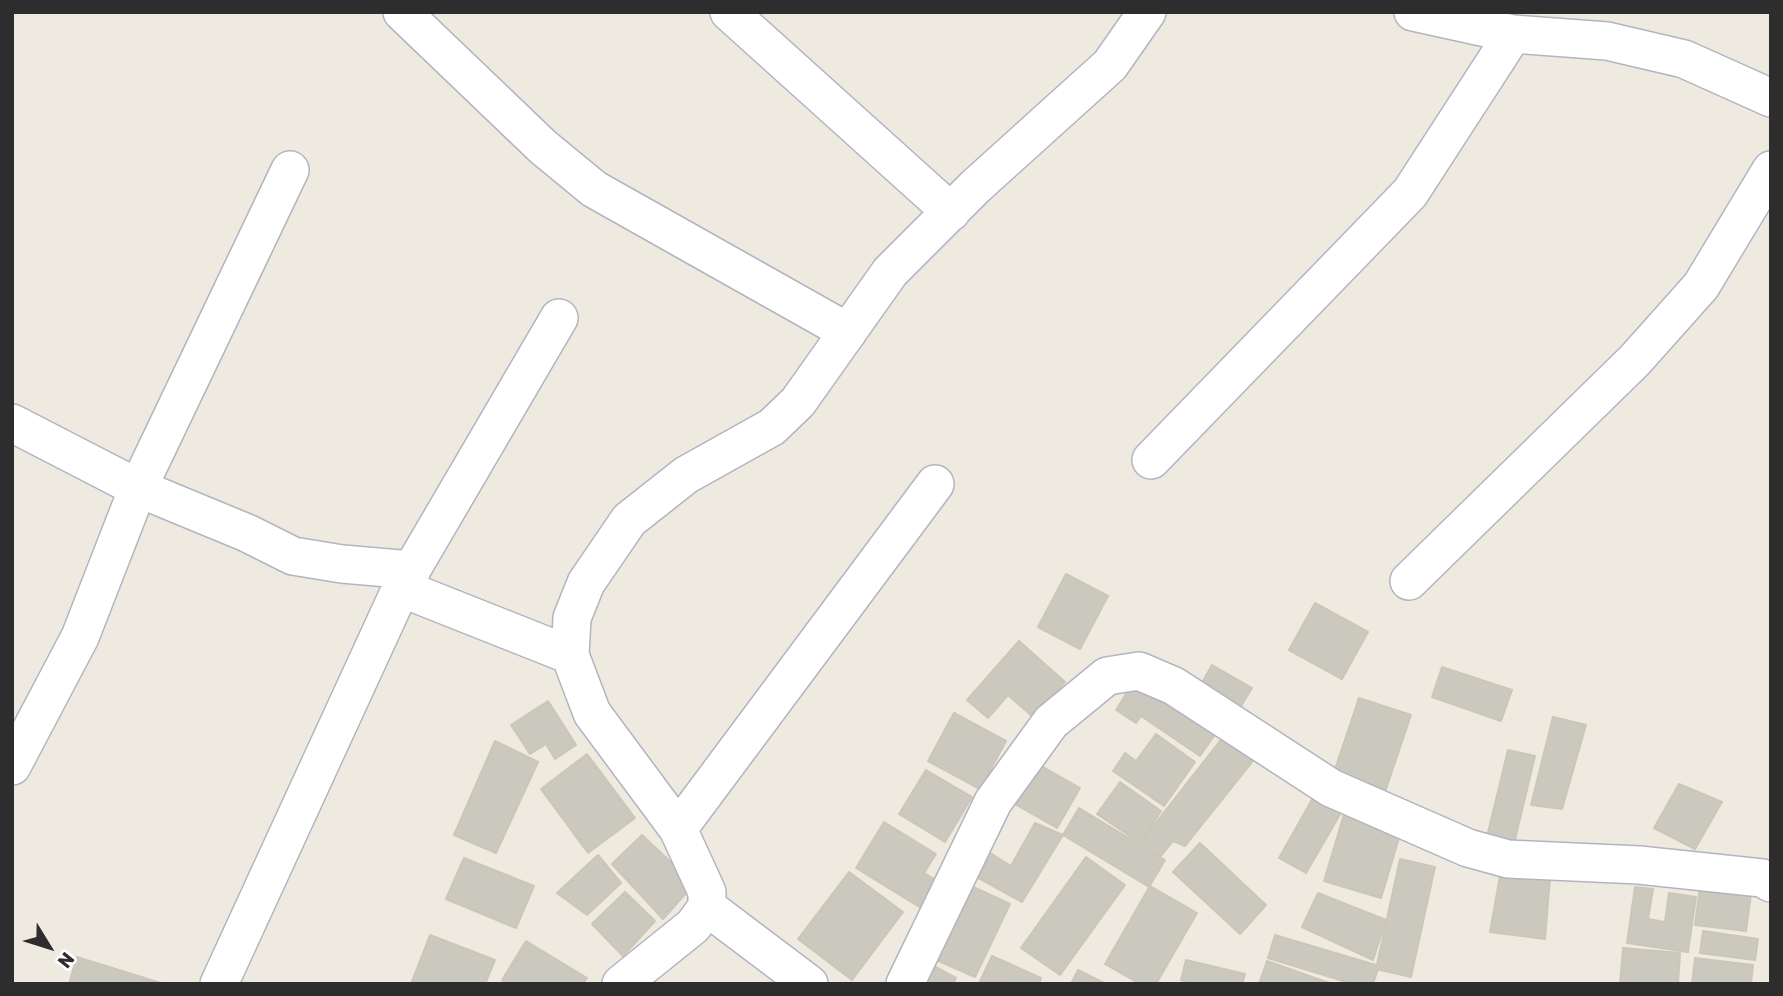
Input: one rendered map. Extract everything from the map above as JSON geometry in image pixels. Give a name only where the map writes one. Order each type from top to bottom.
[{"type":"street","points":[[402,12],[542,147],[594,189],[848,332]]},
{"type":"street","points":[[729,12],[950,212]]},
{"type":"street","points":[[621,984],[693,926],[707,907],[707,892],[678,829],[592,713],[570,656],[572,618],[586,583],[629,520],[686,475],[772,427],[798,402],[890,272],[950,212],[1110,65],[1147,12]]},
{"type":"street","points":[[1413,12],[1513,34],[1607,41],[1684,59],[1771,97]]},
{"type":"street","points":[[1151,460],[1410,193],[1513,34]]},
{"type":"street","points":[[12,766],[80,637],[138,488],[290,170]]},
{"type":"street","points":[[1409,581],[1635,360],[1702,286],[1771,170]]},
{"type":"street","points":[[219,984],[407,579],[559,318]]},
{"type":"street","points":[[12,423],[138,488],[293,555],[407,579],[570,656]]},
{"type":"street","points":[[678,829],[935,484]]},
{"type":"street","points":[[905,984],[993,802],[1051,722],[1107,676],[1139,671],[1174,686],[1331,788],[1468,848],[1508,859],[1639,865],[1762,878],[1771,883]]},
{"type":"street","points":[[707,907],[810,984]]},
{"type":"building","points":[[1066,574],[1108,596],[1080,649],[1038,627]]},
{"type":"building","points":[[1315,603],[1368,632],[1342,679],[1289,650]]},
{"type":"building","points":[[1019,641],[1065,682],[1033,717],[1008,695],[988,718],[967,700]]},
{"type":"building","points":[[1212,665],[1252,688],[1238,711],[1199,688]]},
{"type":"building","points":[[1442,667],[1512,690],[1501,721],[1432,697]]},
{"type":"building","points":[[1135,680],[1216,733],[1200,756],[1141,716],[1136,723],[1116,710]]},
{"type":"building","points":[[1359,698],[1411,715],[1384,795],[1332,778]]},
{"type":"building","points":[[548,701],[576,745],[555,759],[546,744],[530,754],[511,725]]},
{"type":"building","points":[[954,713],[1006,741],[980,789],[928,761]]},
{"type":"building","points":[[1553,717],[1586,725],[1562,809],[1531,805]]},
{"type":"building","points":[[1156,734],[1195,762],[1164,806],[1113,771],[1125,753],[1136,761]]},
{"type":"building","points":[[1223,737],[1253,761],[1185,846],[1173,841],[1159,858],[1140,843]]},
{"type":"building","points":[[495,741],[538,762],[496,853],[454,835]]},
{"type":"building","points":[[1508,750],[1535,756],[1513,848],[1486,841]]},
{"type":"building","points":[[587,754],[635,818],[588,853],[541,789]]},
{"type":"building","points":[[1029,759],[1080,788],[1057,828],[1006,799]]},
{"type":"building","points":[[926,770],[972,797],[945,842],[899,814]]},
{"type":"building","points":[[1120,782],[1161,811],[1140,843],[1097,814]]},
{"type":"building","points":[[1679,784],[1722,802],[1695,849],[1654,828]]},
{"type":"building","points":[[1314,796],[1342,811],[1306,873],[1279,858]]},
{"type":"building","points":[[1079,808],[1165,860],[1149,887],[1063,835]]},
{"type":"building","points":[[1345,811],[1402,828],[1381,898],[1324,881]]},
{"type":"building","points":[[884,822],[936,854],[924,873],[938,881],[921,908],[856,868]]},
{"type":"building","points":[[1035,823],[1063,835],[1022,902],[973,875],[987,851],[1011,866]]},
{"type":"building","points":[[642,835],[694,884],[663,919],[612,864]]},
{"type":"building","points":[[1200,843],[1266,905],[1240,934],[1173,872]]},
{"type":"building","points":[[598,855],[621,883],[587,915],[557,893]]},
{"type":"building","points":[[1086,857],[1125,885],[1060,975],[1021,948]]},
{"type":"building","points":[[464,858],[534,886],[516,928],[446,899]]},
{"type":"building","points":[[1400,859],[1435,867],[1411,977],[1376,969]]},
{"type":"building","points":[[1501,870],[1550,877],[1545,939],[1490,932]]},
{"type":"building","points":[[849,872],[903,912],[852,980],[798,939]]},
{"type":"building","points":[[969,885],[1010,904],[975,977],[934,959]]},
{"type":"building","points":[[1150,886],[1197,913],[1156,984],[1140,984],[1105,964]]},
{"type":"building","points":[[1635,887],[1653,889],[1648,919],[1665,922],[1669,893],[1696,897],[1688,952],[1627,943]]},
{"type":"building","points":[[1700,888],[1751,894],[1746,931],[1695,925]]},
{"type":"building","points":[[625,892],[655,921],[623,956],[592,924]]},
{"type":"building","points":[[1318,893],[1386,920],[1373,960],[1302,927]]},
{"type":"building","points":[[1703,931],[1758,939],[1755,960],[1700,953]]},
{"type":"building","points":[[430,935],[495,960],[485,984],[411,984]]},
{"type":"building","points":[[1275,935],[1379,966],[1373,984],[1353,984],[1268,958]]},
{"type":"building","points":[[526,941],[587,978],[583,984],[507,984],[502,980]]},
{"type":"building","points":[[1623,948],[1680,953],[1678,984],[1620,984]]},
{"type":"building","points":[[992,956],[1041,978],[1039,984],[980,981]]},
{"type":"building","points":[[77,957],[164,984],[69,984]]},
{"type":"building","points":[[1695,958],[1753,965],[1751,984],[1692,984]]},
{"type":"building","points":[[1186,960],[1245,974],[1242,984],[1194,984],[1181,980]]},
{"type":"building","points":[[1267,961],[1332,984],[1259,984]]},
{"type":"building","points":[[930,964],[956,978],[953,984],[920,984]]},
{"type":"building","points":[[1078,970],[1106,984],[1071,984]]}]
